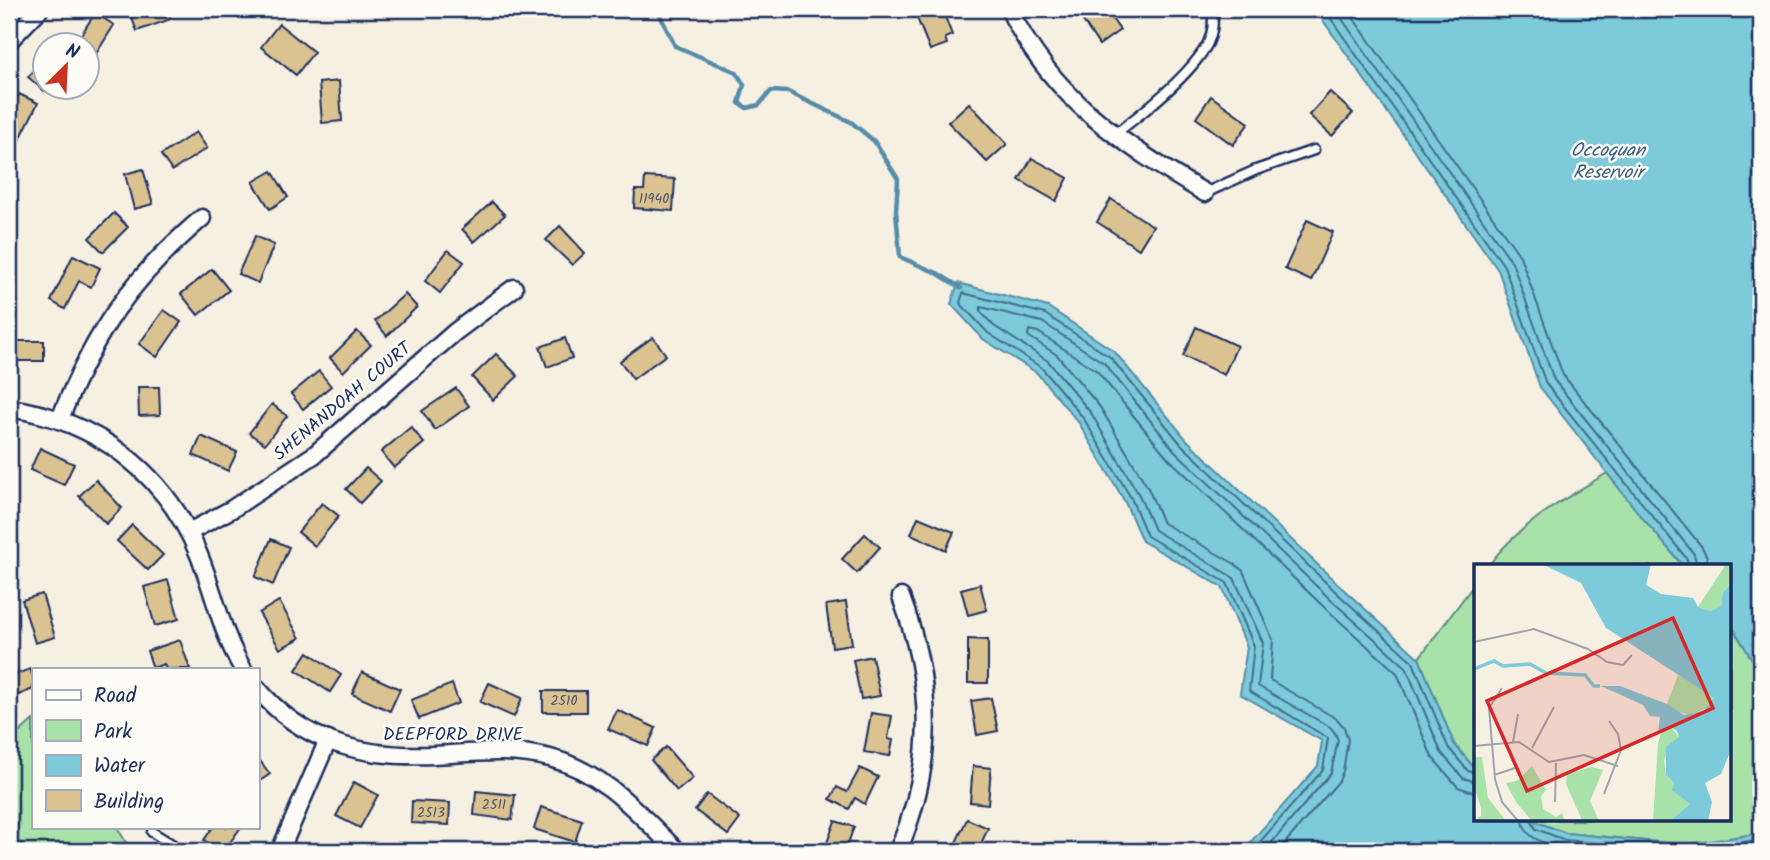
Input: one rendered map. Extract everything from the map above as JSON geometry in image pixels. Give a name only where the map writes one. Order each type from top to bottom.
[{"type":"street","points":[[9,41],[38,9]]},
{"type":"street","points":[[1009,9],[1021,33],[1053,79],[1074,101],[1115,134],[1205,193]]},
{"type":"street","points":[[60,419],[75,382],[114,312],[149,266],[202,218]]},
{"type":"street","name":"SHENANDOAH COURT","points":[[188,532],[232,509],[314,455],[455,332],[514,288]]},
{"type":"street","points":[[9,408],[60,419],[110,444],[134,463],[170,503],[200,556],[231,650],[242,668]]},
{"type":"street","points":[[898,851],[919,790],[927,728],[921,661],[901,597]]},
{"type":"street","name":"DEEPFORD DRIVE","points":[[259,690],[296,723],[328,740],[358,750],[383,755],[502,751],[552,759],[581,770],[603,782],[623,798],[677,851]]},
{"type":"street","points":[[280,851],[328,740]]},
{"type":"lane","points":[[1115,134],[1165,92],[1201,54],[1213,29],[1213,12]]},
{"type":"lane","points":[[1205,193],[1256,170],[1314,150]]},
{"type":"lane","points":[[152,832],[183,851]]},
{"type":"green space","points":[[1607,473],[1681,564],[1490,564],[1513,538],[1558,503]]},
{"type":"green space","points":[[1474,585],[1474,768],[1454,744],[1419,658]]},
{"type":"green space","points":[[1732,626],[1761,674],[1761,828],[1755,834],[1686,845],[1566,833],[1536,822],[1732,822]]},
{"type":"green space","points":[[32,721],[32,828],[118,828],[131,851],[9,851],[9,734],[20,732]]},
{"type":"water","name":"Occoquan Reservoir","points":[[1315,9],[1761,9],[1761,674],[1732,626],[1732,564],[1681,564],[1640,515],[1540,387],[1498,270]]},
{"type":"water","points":[[958,283],[1048,307],[1114,351],[1186,439],[1419,658],[1454,744],[1474,768],[1474,822],[1536,822],[1566,833],[1686,845],[1755,834],[1761,828],[1761,851],[1253,851],[1248,845],[1318,766],[1322,741],[1240,694],[1247,647],[1222,587],[1142,541],[1125,502],[1079,423],[1037,373],[983,339],[951,304]]},
{"type":"building","points":[[167,9],[171,19],[137,31],[129,11]]},
{"type":"building","points":[[942,9],[952,35],[945,38],[947,44],[930,50],[917,18]]},
{"type":"building","points":[[1105,9],[1120,30],[1099,45],[1083,21]]},
{"type":"building","points":[[95,13],[114,25],[102,44],[102,32],[83,32]]},
{"type":"building","points":[[279,24],[314,52],[296,75],[261,47]]},
{"type":"building","points":[[339,81],[342,121],[322,123],[319,83]]},
{"type":"building","points":[[1330,92],[1353,113],[1332,136],[1309,115]]},
{"type":"building","points":[[19,94],[38,103],[19,141],[9,135],[9,114]]},
{"type":"building","points":[[1211,96],[1249,123],[1233,145],[1196,118]]},
{"type":"building","points":[[969,103],[1007,144],[987,162],[948,122]]},
{"type":"building","points":[[196,132],[207,148],[172,171],[161,155]]},
{"type":"building","points":[[1032,158],[1068,178],[1056,201],[1019,180]]},
{"type":"building","points":[[143,169],[153,204],[134,209],[125,174]]},
{"type":"building","points":[[272,171],[288,197],[270,209],[253,182]]},
{"type":"building","points":[[645,177],[675,179],[673,211],[634,208],[635,190],[644,190]]},
{"type":"building","points":[[1111,199],[1153,226],[1139,249],[1097,222]]},
{"type":"building","points":[[492,202],[505,215],[474,242],[462,229]]},
{"type":"building","points":[[114,213],[128,227],[103,252],[89,238]]},
{"type":"building","points":[[1307,220],[1333,232],[1311,281],[1285,269]]},
{"type":"building","points":[[560,226],[585,253],[572,265],[546,240]]},
{"type":"building","points":[[255,236],[274,245],[258,283],[238,274]]},
{"type":"building","points":[[448,250],[464,262],[440,293],[425,281]]},
{"type":"building","points":[[73,255],[100,268],[91,287],[79,281],[65,309],[51,301]]},
{"type":"building","points":[[212,269],[229,290],[198,315],[181,294]]},
{"type":"building","points":[[405,294],[417,307],[387,336],[375,321]]},
{"type":"building","points":[[164,310],[181,322],[157,357],[139,344]]},
{"type":"building","points":[[1196,327],[1237,346],[1224,375],[1183,356]]},
{"type":"building","points":[[357,331],[371,345],[343,372],[330,358]]},
{"type":"building","points":[[653,337],[666,355],[633,379],[620,361]]},
{"type":"building","points":[[565,338],[572,358],[547,367],[540,347]]},
{"type":"building","points":[[9,341],[44,341],[44,361],[9,361]]},
{"type":"building","points":[[496,354],[518,376],[493,400],[472,377]]},
{"type":"building","points":[[319,371],[331,386],[303,409],[291,394]]},
{"type":"building","points":[[138,387],[159,387],[160,415],[139,416]]},
{"type":"building","points":[[456,388],[469,406],[435,430],[422,411]]},
{"type":"building","points":[[272,404],[287,416],[265,444],[249,433]]},
{"type":"building","points":[[411,427],[424,443],[394,468],[381,452]]},
{"type":"building","points":[[201,436],[237,452],[228,471],[193,455]]},
{"type":"building","points":[[40,448],[74,464],[64,485],[30,470]]},
{"type":"building","points":[[366,468],[381,481],[360,503],[346,489]]},
{"type":"building","points":[[96,480],[122,508],[106,524],[79,496]]},
{"type":"building","points":[[322,503],[339,516],[315,546],[298,532]]},
{"type":"building","points":[[918,517],[954,532],[946,550],[911,534]]},
{"type":"building","points":[[132,525],[163,555],[148,570],[117,541]]},
{"type":"building","points":[[865,534],[880,547],[857,573],[842,559]]},
{"type":"building","points":[[271,539],[289,547],[273,585],[255,577]]},
{"type":"building","points":[[168,580],[179,619],[155,626],[144,587]]},
{"type":"building","points":[[980,584],[987,610],[968,615],[961,589]]},
{"type":"building","points":[[42,594],[55,637],[35,643],[22,600]]},
{"type":"building","points":[[279,601],[300,638],[280,649],[259,613]]},
{"type":"building","points":[[846,602],[852,644],[832,647],[826,605]]},
{"type":"building","points":[[968,639],[988,640],[988,683],[968,683]]},
{"type":"building","points":[[180,640],[190,668],[166,668],[164,664],[153,668],[147,651]]},
{"type":"building","points":[[308,652],[341,675],[330,692],[296,670]]},
{"type":"building","points":[[872,656],[880,696],[861,699],[853,660]]},
{"type":"building","points":[[30,669],[32,689],[9,699],[9,677]]},
{"type":"building","points":[[362,672],[400,689],[390,711],[352,694]]},
{"type":"building","points":[[489,683],[522,698],[514,717],[480,702]]},
{"type":"building","points":[[452,684],[459,703],[419,719],[411,700]]},
{"type":"building","points":[[543,691],[586,691],[586,712],[543,712]]},
{"type":"building","points":[[991,698],[998,731],[977,735],[971,701]]},
{"type":"building","points":[[617,710],[656,728],[648,746],[608,729]]},
{"type":"building","points":[[871,713],[892,716],[888,739],[893,740],[890,756],[864,752]]},
{"type":"building","points":[[666,747],[693,778],[677,791],[651,760]]},
{"type":"building","points":[[259,760],[270,774],[259,782]]},
{"type":"building","points":[[973,766],[991,768],[988,804],[970,802]]},
{"type":"building","points":[[860,768],[878,777],[865,804],[855,798],[849,809],[830,799],[837,787],[847,792]]},
{"type":"building","points":[[354,782],[378,795],[360,828],[336,816]]},
{"type":"building","points":[[476,791],[515,795],[512,820],[474,815]]},
{"type":"building","points":[[707,794],[740,819],[728,835],[695,810]]},
{"type":"building","points":[[412,801],[450,803],[449,825],[411,823]]},
{"type":"building","points":[[541,807],[582,820],[575,842],[534,829]]},
{"type":"building","points":[[967,819],[988,828],[978,851],[952,851]]},
{"type":"building","points":[[835,821],[854,827],[845,851],[824,851]]},
{"type":"building","points":[[212,828],[240,828],[224,851],[204,840]]},
{"type":"building","points":[[751,842],[762,851],[743,851]]},
{"type":"waterway","points":[[653,9],[658,11],[675,46],[736,72],[744,85],[739,103],[747,108],[759,105],[771,91],[788,92],[851,122],[874,141],[898,179],[896,211],[900,257],[937,273],[961,288]]}]
